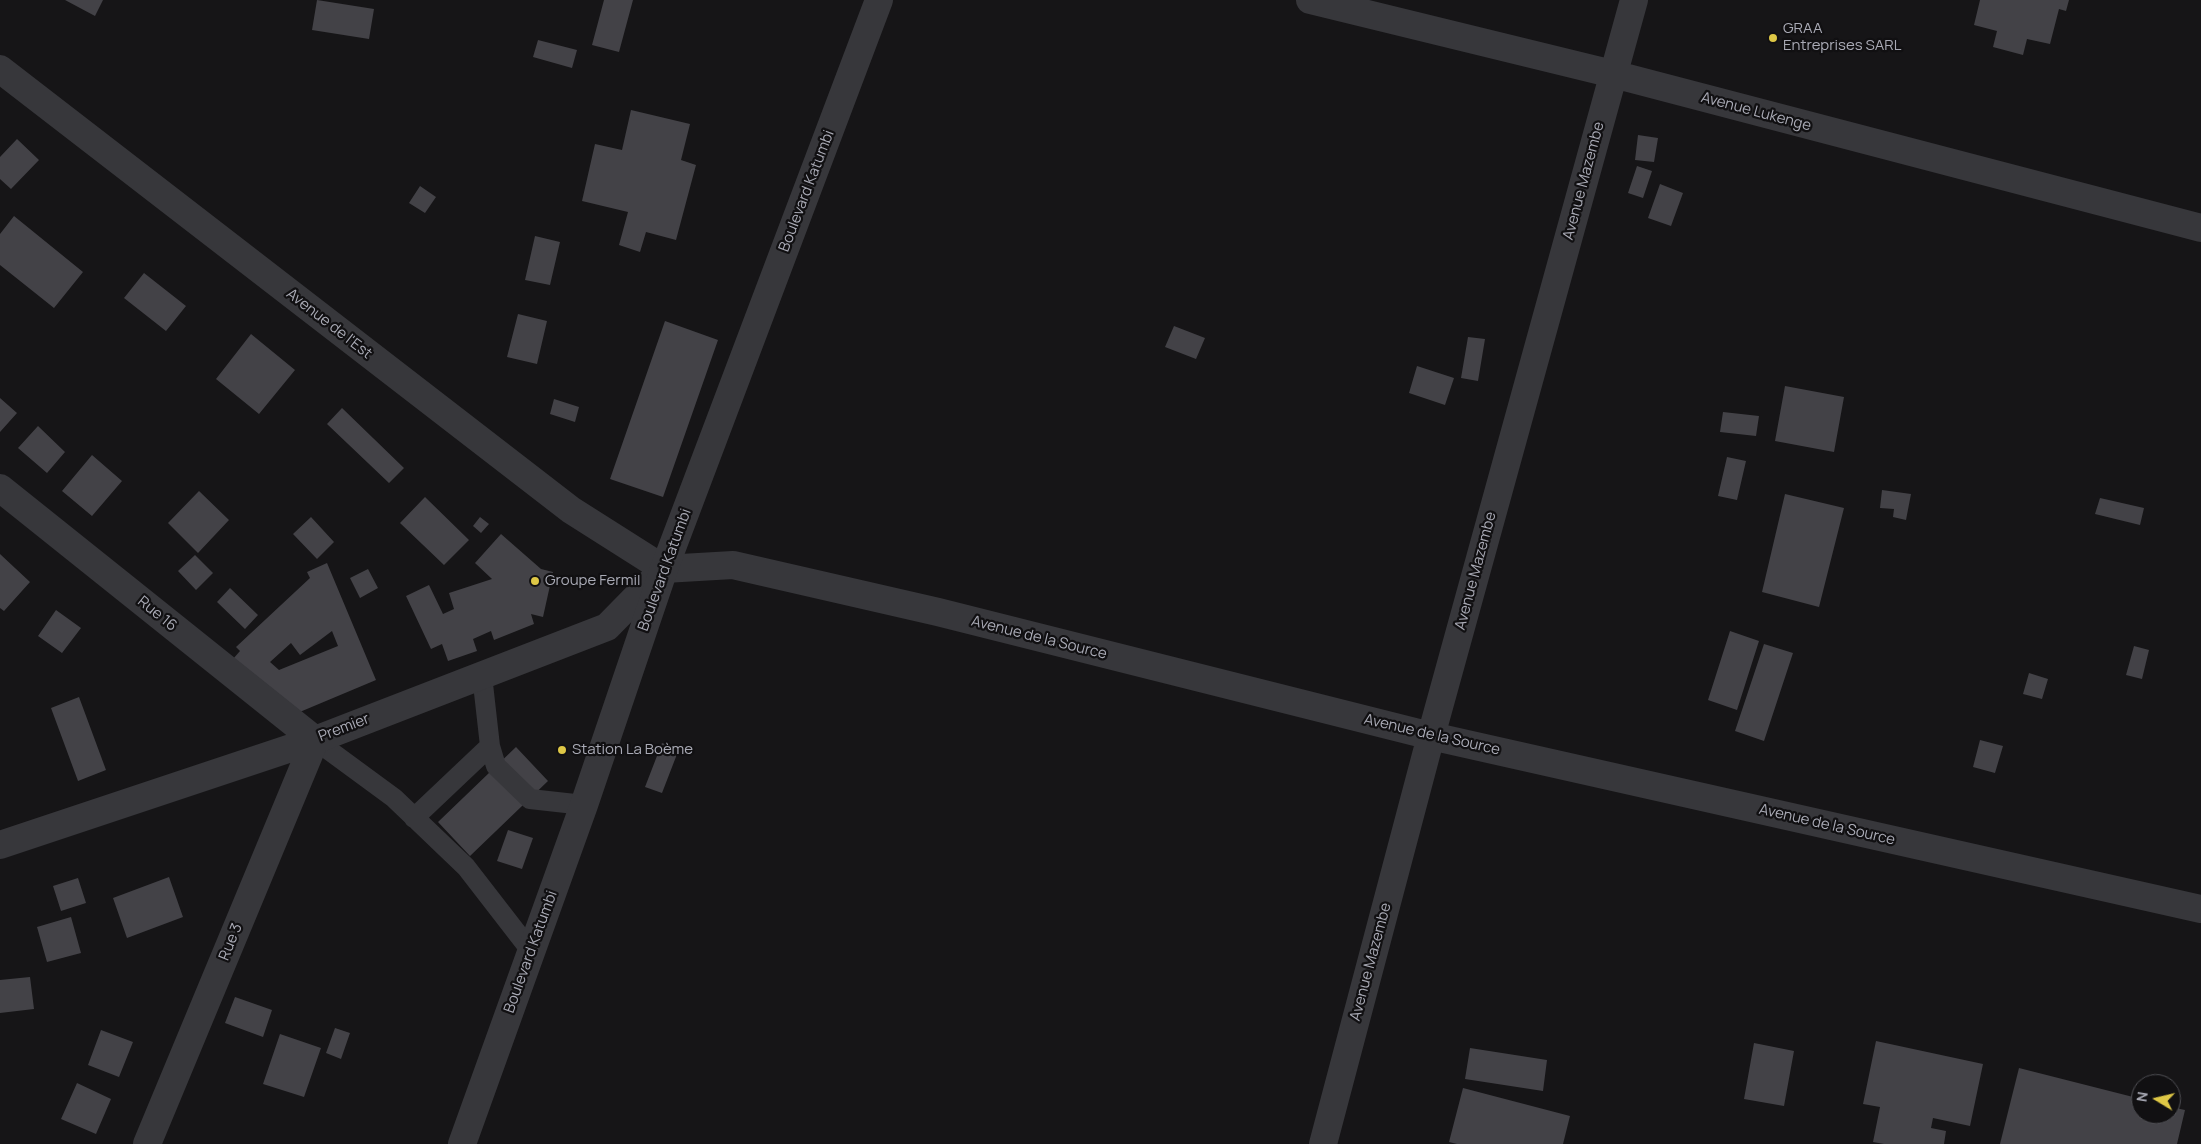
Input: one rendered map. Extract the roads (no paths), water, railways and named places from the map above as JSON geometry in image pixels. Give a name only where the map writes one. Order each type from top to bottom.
[{"type":"street","name":"Boulevard Katumbi","points":[[462,1144],[584,805],[664,569],[879,0]]},
{"type":"street","name":"Avenue Lukenge","points":[[1310,0],[1613,74],[2201,228]]},
{"type":"street","name":"Avenue Mazembe","points":[[1323,1144],[1431,736],[1634,0]]},
{"type":"street","name":"Avenue de l'Est","points":[[0,69],[571,510],[664,569]]},
{"type":"street","name":"Rue 16","points":[[0,488],[314,740]]},
{"type":"street","name":"Avenue de la Source","points":[[664,569],[733,565],[938,612],[1431,736],[2201,909]]},
{"type":"street","name":"Premier","points":[[0,845],[314,740],[607,628],[664,569]]},
{"type":"street","name":"Rue 3","points":[[147,1144],[314,740]]},
{"type":"lane","points":[[482,675],[490,746],[496,766],[530,799],[584,805]]},
{"type":"lane","points":[[314,740],[394,798],[466,867],[530,951]]},
{"type":"lane","points":[[414,818],[490,746]]},
{"type":"place","name":"GRAA Entreprises SARL","points":[[1773,38]]},
{"type":"place","name":"Groupe Fermil","points":[[535,581]]},
{"type":"place","name":"Station La Boème","points":[[562,750]]}]
